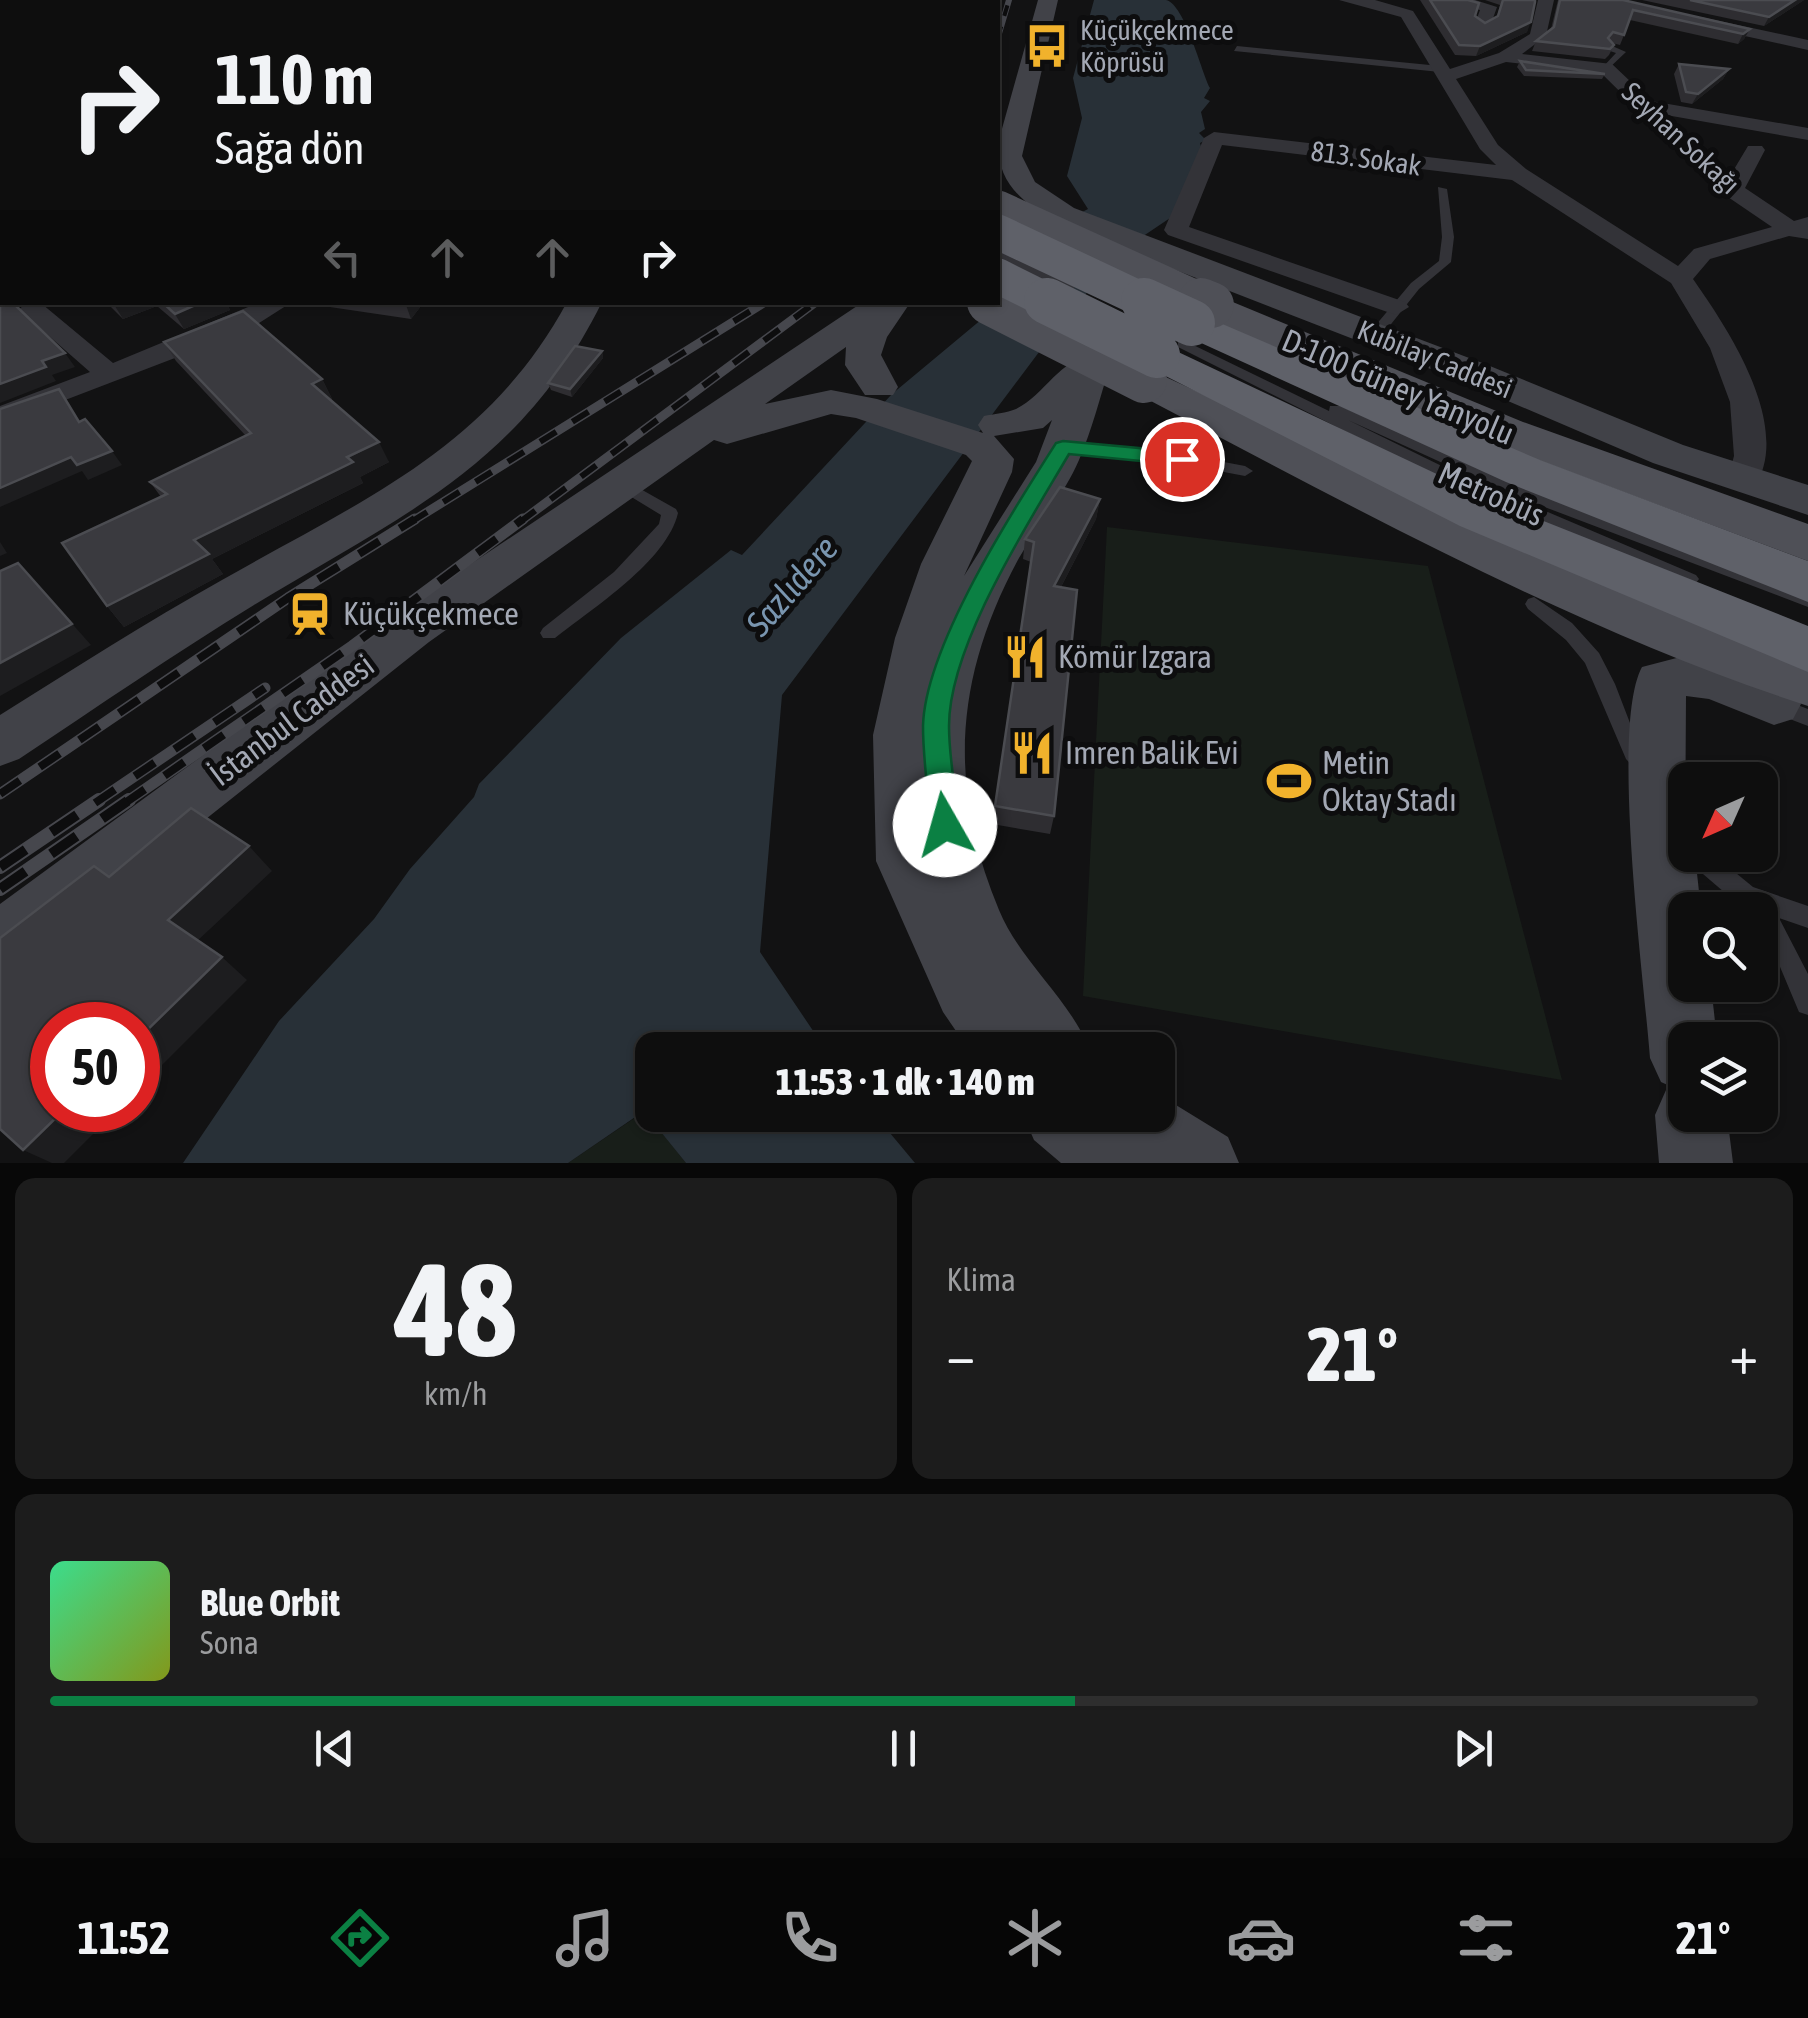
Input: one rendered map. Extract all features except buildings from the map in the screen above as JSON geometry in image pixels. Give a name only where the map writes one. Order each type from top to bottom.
[{"type":"highway","points":[[1000,233],[1176,341],[1478,514],[1808,650]]},
{"type":"highway","points":[[1000,277],[1808,582]]},
{"type":"main road","points":[[1048,0],[1002,163],[1023,187],[1062,214]]},
{"type":"main road","points":[[1000,208],[1062,214]]},
{"type":"main road","name":"D-100 Güney Yanyolu","points":[[1000,209],[1176,341],[1456,413],[1808,543]]},
{"type":"main road","name":"Kubilay Caddesi","points":[[1062,214],[1207,285],[1686,475],[1808,514]]},
{"type":"main road","points":[[1044,1032],[971,922],[956,880],[940,798],[936,724],[945,673],[963,624],[997,557],[1063,448],[1091,366],[1158,264]]},
{"type":"main road","name":"Kubilay Caddesi","points":[[1158,264],[1385,321],[1743,481],[1808,500]]},
{"type":"main road","points":[[1000,304],[1176,341],[1428,521],[1693,640],[1797,701]]},
{"type":"main road","points":[[0,743],[146,648],[430,480],[514,410],[570,339],[584,305]]},
{"type":"main road","name":"İstanbul Caddesi","points":[[0,942],[411,629],[886,305]]},
{"type":"main road","points":[[871,397],[861,352],[888,305]]},
{"type":"main road","points":[[642,468],[798,407],[871,397],[989,436],[1029,418],[1091,366]]},
{"type":"main road","points":[[989,436],[991,472],[944,564],[920,638],[900,735],[906,861],[966,989],[998,1032]]},
{"type":"main road","points":[[1668,762],[1660,680],[1672,674],[1698,674],[1797,701]]},
{"type":"main road","points":[[1677,872],[1683,1022]]},
{"type":"main road","points":[[1081,1132],[1120,1163]]},
{"type":"main road","points":[[1152,1132],[1202,1163]]},
{"type":"main road","points":[[1693,1132],[1696,1163]]},
{"type":"street","points":[[1347,0],[1394,4],[1407,14],[1490,149],[1518,174],[1680,278],[1729,361],[1750,424],[1752,459],[1743,481]]},
{"type":"street","points":[[1446,0],[1490,7],[1482,24]]},
{"type":"street","points":[[1443,73],[1505,58],[1538,36],[1546,0]]},
{"type":"street","points":[[1686,18],[1808,45]]},
{"type":"street","points":[[1776,38],[1792,28]]},
{"type":"street","name":"Seyhan Sokağı","points":[[1505,58],[1608,58],[1647,106],[1733,190],[1804,230]]},
{"type":"street","points":[[1647,106],[1808,134]]},
{"type":"street","name":"813. Sokak","points":[[1385,321],[1176,230],[1206,166],[1214,138],[1518,174]]},
{"type":"street","points":[[1733,190],[1755,150]]},
{"type":"street","points":[[1680,278],[1702,254],[1804,230]]},
{"type":"street","points":[[0,416],[239,324],[274,305]]},
{"type":"street","points":[[33,310],[109,374]]},
{"type":"lane","points":[[1237,50],[1443,73]]},
{"type":"lane","points":[[1385,321],[1444,262],[1448,236],[1442,189]]},
{"type":"lane","points":[[1000,255],[1082,295]]},
{"type":"lane","name":"Metrobüs","points":[[1176,341],[1450,477],[1704,585]]},
{"type":"lane","name":"Metrobüs","points":[[1176,341],[1519,490],[1808,600]]},
{"type":"lane","points":[[1063,448],[1150,453],[1245,470]]},
{"type":"lane","points":[[549,633],[639,558],[669,526],[670,513],[642,468]]},
{"type":"lane","points":[[1534,604],[1570,630],[1594,660],[1629,750],[1668,816]]},
{"type":"lane","points":[[1724,872],[1746,892]]},
{"type":"lane","points":[[1778,906],[1808,917]]},
{"type":"lane","points":[[1778,931],[1808,1004]]},
{"type":"shaded area","name":"Metin Oktay Stadı","points":[[1107,527],[1428,566],[1562,1080],[1083,996]]},
{"type":"shaded area","points":[[635,1118],[635,1132],[662,1132],[686,1163],[568,1163]]},
{"type":"water","name":"Sazlıdere","points":[[1094,0],[1166,0],[1173,4],[1186,26],[1210,88],[1204,98],[1210,101],[1201,112],[1205,129],[1199,133],[1206,140],[1200,143],[1202,150],[1176,214],[1127,247],[1063,320],[782,695],[760,952],[814,1032],[635,1032],[635,1117],[568,1163],[183,1163],[279,1021],[374,919],[410,869],[474,797],[479,784],[621,638],[731,550],[742,555],[892,394],[1000,305],[1000,300],[1067,220],[1088,209],[1067,176],[1082,118],[1073,78]]},
{"type":"water","points":[[661,1132],[889,1132],[915,1163],[686,1163]]},
{"type":"railway","points":[[1000,30],[1009,0]]},
{"type":"railway","points":[[411,522],[760,305]]},
{"type":"railway","points":[[520,522],[812,305]]},
{"type":"railway","points":[[0,794],[288,598],[415,519]]},
{"type":"railway","points":[[125,803],[352,646],[523,519]]},
{"type":"railway","points":[[95,803],[265,688]]},
{"type":"railway","points":[[0,867],[99,800]]},
{"type":"railway","points":[[0,889],[129,800]]},
{"type":"place","name":"Küçükçekmece Köprüsü","points":[[1047,46]]},
{"type":"place","name":"Küçükçekmece","points":[[310,614]]},
{"type":"place","name":"Kömür Izgara","points":[[1025,657]]},
{"type":"place","name":"Imren Balik Evi","points":[[1032,753]]},
{"type":"place","name":"Metin Oktay Stadı","points":[[1289,781]]},
{"type":"route","points":[[945,825],[936,724],[945,673],[963,624],[997,557],[1063,448],[1127,450],[1182,459]]}]
